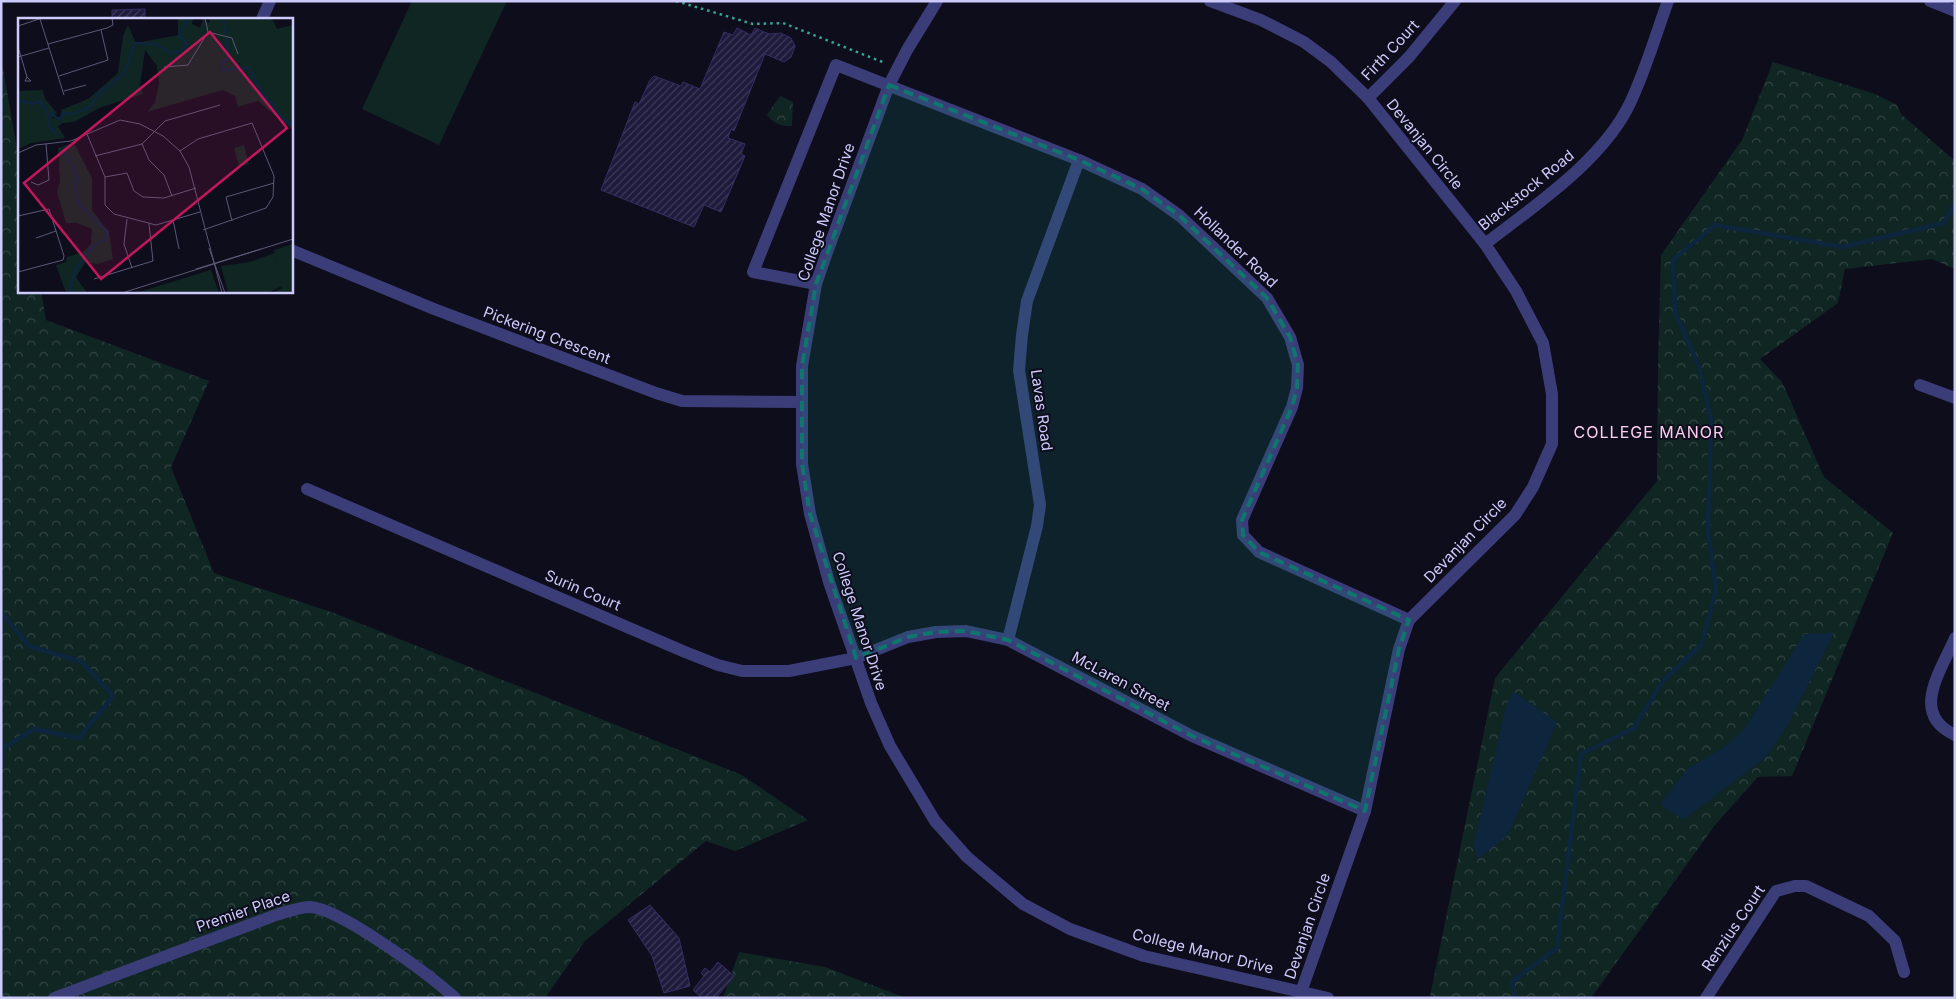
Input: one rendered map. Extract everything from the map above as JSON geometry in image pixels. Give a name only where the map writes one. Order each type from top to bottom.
[{"type":"street","points":[[262,18],[270,1]]},
{"type":"street","name":"College Manor Drive","points":[[937,1],[889,86],[816,284],[802,366],[802,464],[810,514],[828,582],[871,703],[890,746],[935,821],[967,857],[1023,904],[1070,929],[1144,956],[1328,998]]},
{"type":"street","name":"Devanjan Circle","points":[[1210,1],[1261,20],[1304,42],[1331,62],[1368,98],[1485,244],[1516,291],[1543,343],[1552,394],[1552,444],[1533,487],[1515,515],[1409,620],[1399,649],[1365,811],[1301,992]]},
{"type":"street","name":"Firth Court","points":[[1368,98],[1409,57],[1455,1]]},
{"type":"street","name":"Blackstock Road","points":[[1485,244],[1580,169],[1608,136],[1630,103],[1668,1]]},
{"type":"street","points":[[1930,1],[1955,11]]},
{"type":"street","name":"Hollander Road","points":[[816,284],[753,272],[836,65],[1079,160],[1142,189],[1180,216],[1267,298],[1290,337],[1298,365],[1297,388],[1292,407],[1242,520],[1243,535],[1259,552],[1409,620]]},
{"type":"street","name":"Lavas Road","points":[[1008,640],[1040,505],[1019,370],[1027,301],[1079,160]]},
{"type":"street","name":"Pickering Crescent","points":[[292,250],[434,309],[656,393],[682,401],[802,402]]},
{"type":"street","points":[[1920,385],[1955,398]]},
{"type":"street","name":"Surin Court","points":[[307,488],[718,665],[742,671],[788,672],[856,658]]},
{"type":"street","name":"McLaren Street","points":[[856,658],[908,638],[936,632],[966,631],[1008,640],[1192,736],[1365,811]]},
{"type":"street","points":[[1955,638],[1935,684],[1929,706],[1937,724],[1955,735]]},
{"type":"street","name":"Renzius Court","points":[[1706,998],[1776,891],[1795,886],[1806,886],[1869,916],[1895,941],[1904,972]]},
{"type":"street","name":"Premier Place","points":[[54,998],[276,915],[309,907],[327,910],[352,922],[455,998]]},
{"type":"path","points":[[676,1],[753,24],[783,23],[898,68]]},
{"type":"highlighted area","points":[[889,85],[1079,160],[1142,189],[1180,216],[1267,298],[1290,337],[1298,365],[1297,388],[1292,407],[1242,520],[1243,535],[1259,552],[1409,620],[1399,649],[1365,811],[1192,736],[1008,640],[966,631],[936,632],[908,637],[856,658],[810,514],[802,464],[802,366],[816,284]]},
{"type":"green space","points":[[412,1],[507,1],[439,145],[362,109]]},
{"type":"green space","points":[[1,57],[18,154],[18,292],[41,292],[46,320],[209,381],[171,467],[214,573],[334,613],[742,775],[808,820],[735,851],[706,841],[585,941],[545,998],[1,998]]},
{"type":"green space","points":[[1773,62],[1875,94],[1897,105],[1902,115],[1955,161],[1955,269],[1932,259],[1845,269],[1838,303],[1760,359],[1782,382],[1824,477],[1893,533],[1792,776],[1758,777],[1715,825],[1591,998],[1434,998],[1430,996],[1495,678],[1657,481],[1661,255],[1742,140]]},
{"type":"green space","points":[[780,96],[793,102],[792,126],[778,124],[767,115]]},
{"type":"green space","points":[[739,952],[825,967],[906,998],[723,998]]},
{"type":"water","points":[[1834,633],[1788,724],[1765,758],[1683,820],[1660,804],[1688,768],[1724,747],[1745,728],[1804,634]]},
{"type":"water","points":[[1513,691],[1557,722],[1508,835],[1478,859],[1473,847],[1506,707]]},
{"type":"building","points":[[145,9],[145,18],[112,18],[112,10]]},
{"type":"building","points":[[737,28],[751,35],[755,28],[769,34],[781,33],[791,38],[795,46],[791,57],[784,62],[765,54],[734,131],[731,129],[728,138],[745,144],[741,154],[745,156],[721,212],[704,205],[694,227],[601,190],[635,102],[639,104],[650,80],[654,76],[681,86],[683,82],[700,89],[724,32],[733,35]]},
{"type":"building","points":[[650,905],[679,938],[690,986],[664,993],[652,956],[628,920]]},
{"type":"building","points":[[718,962],[734,976],[716,998],[702,998],[693,990],[704,976],[701,973],[705,968],[710,972]]},
{"type":"waterway","points":[[1515,998],[1512,982],[1557,948],[1581,754],[1634,728],[1662,682],[1702,644],[1716,590],[1708,532],[1711,420],[1699,366],[1675,313],[1673,260],[1715,225],[1842,247],[1944,223],[1955,203]]},
{"type":"waterway","points":[[1,612],[29,646],[82,662],[113,696],[79,738],[34,729],[2,749],[1,765]]},
{"type":"district","name":"COLLEGE MANOR","points":[[1649,432]]}]
